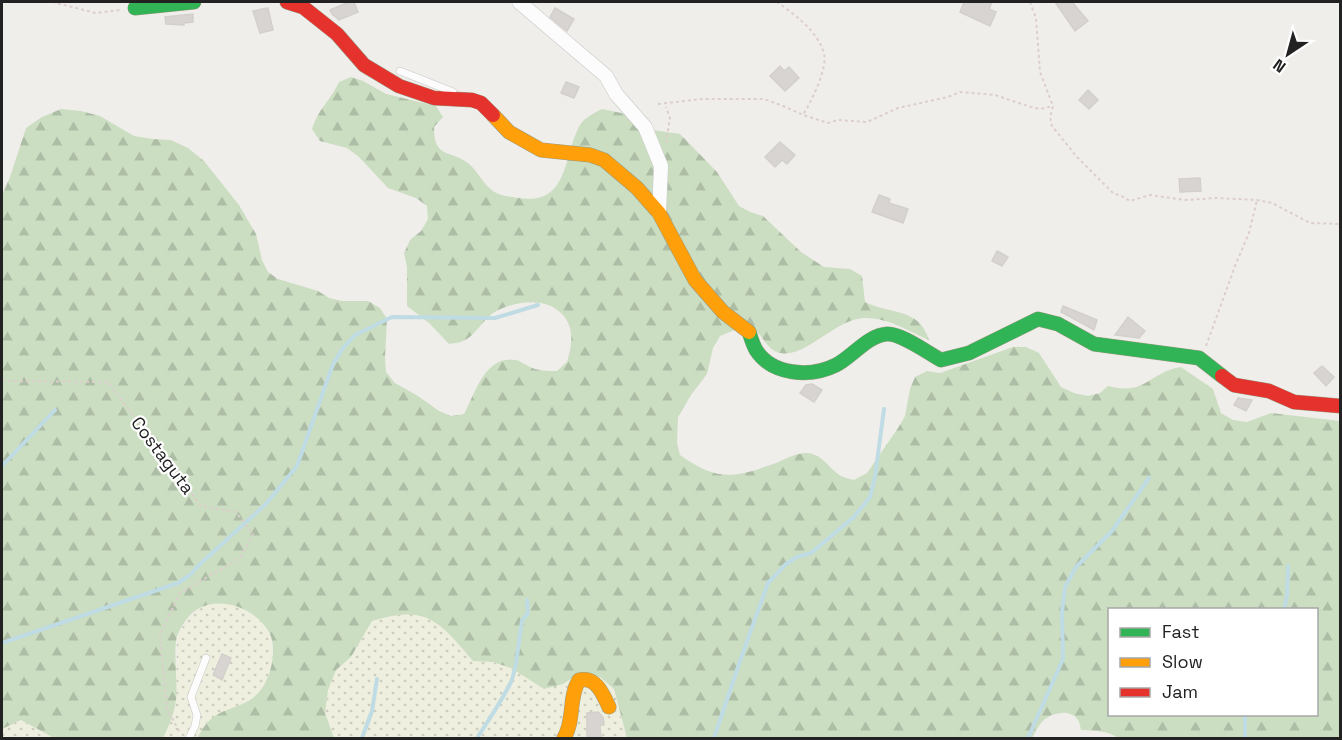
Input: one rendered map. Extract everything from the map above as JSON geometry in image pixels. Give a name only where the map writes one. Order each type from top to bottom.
[{"type":"street","points":[[135,8],[194,2]]},
{"type":"street","points":[[287,2],[303,7],[337,34],[364,65],[399,86],[434,98],[472,100],[481,103],[509,132],[541,150],[590,155],[604,160],[637,188],[659,213],[695,280],[723,312],[749,332],[755,349],[773,366],[792,372],[805,373],[835,366],[876,337],[887,334],[897,336],[941,360],[950,359],[969,353],[1038,319],[1058,324],[1094,344],[1161,351],[1199,358],[1234,385],[1269,391],[1294,402],[1341,406]]},
{"type":"street","points":[[519,2],[606,76],[616,94],[645,127],[661,166],[659,213]]},
{"type":"street","points":[[564,738],[569,731],[575,687],[579,680],[586,678],[593,681],[609,707]]},
{"type":"lane","points":[[400,71],[472,100]]},
{"type":"lane","points":[[185,737],[195,726],[197,715],[191,697],[206,658]]},
{"type":"path","points":[[52,2],[96,13],[135,8]]},
{"type":"path","points":[[777,2],[813,35],[825,55],[824,66],[803,115]]},
{"type":"path","points":[[1030,2],[1036,18],[1040,72],[1053,106],[1050,117],[1052,126],[1077,157],[1114,194],[1130,201],[1150,195],[1185,200],[1217,198],[1257,200],[1272,203],[1310,223],[1341,224]]},
{"type":"path","points":[[658,104],[702,99],[764,99],[828,123],[838,120],[867,122],[892,110],[960,92],[995,95],[1031,107],[1053,106]]},
{"type":"path","points":[[665,145],[670,118],[666,107]]},
{"type":"path","points":[[1202,361],[1224,294],[1249,233],[1257,200]]},
{"type":"path","name":"Costaguta","points":[[2,381],[108,381],[201,506],[236,512],[253,534],[240,558],[180,593],[160,635],[167,708],[185,737]]},
{"type":"green space","points":[[351,77],[386,94],[436,106],[443,117],[434,127],[440,149],[468,163],[493,191],[509,197],[536,198],[548,194],[562,175],[580,125],[602,109],[631,115],[653,130],[680,134],[717,172],[739,206],[763,216],[801,252],[824,267],[850,269],[862,276],[865,302],[911,317],[924,329],[929,340],[882,320],[865,318],[842,325],[808,346],[787,353],[771,349],[758,333],[747,325],[720,336],[713,348],[707,374],[678,417],[677,443],[680,455],[705,470],[726,475],[749,472],[795,455],[807,453],[822,459],[841,476],[854,480],[867,473],[898,428],[905,416],[910,389],[915,377],[927,371],[940,373],[1013,347],[1026,347],[1039,353],[1061,387],[1074,393],[1088,396],[1100,393],[1108,386],[1131,388],[1181,367],[1213,389],[1221,413],[1233,420],[1247,422],[1271,413],[1340,421],[1340,738],[1118,738],[1105,732],[1081,730],[1075,716],[1060,713],[1046,718],[1032,738],[627,738],[614,689],[600,677],[580,673],[563,684],[544,689],[511,668],[493,662],[473,661],[441,626],[419,616],[406,614],[372,621],[351,657],[336,670],[328,690],[325,713],[334,738],[197,738],[215,716],[249,701],[256,695],[269,674],[272,659],[272,638],[263,624],[243,609],[218,604],[206,605],[195,611],[186,620],[177,636],[176,700],[163,738],[54,738],[21,720],[2,729],[2,195],[26,128],[42,117],[61,109],[81,111],[100,116],[134,136],[171,140],[188,148],[204,161],[239,205],[256,234],[262,260],[268,272],[278,279],[318,291],[329,298],[342,301],[368,301],[380,308],[387,319],[386,372],[395,383],[439,411],[451,416],[464,414],[482,377],[496,363],[516,360],[535,369],[557,371],[567,362],[571,343],[569,325],[562,314],[547,305],[529,302],[501,309],[489,316],[467,339],[449,344],[429,323],[407,306],[407,267],[404,253],[410,240],[421,231],[428,219],[427,206],[416,198],[388,188],[359,157],[347,148],[320,141],[312,129],[339,82]]},
{"type":"green space","points":[[224,603],[242,608],[260,620],[270,635],[273,654],[269,674],[261,691],[245,704],[207,722],[197,738],[163,738],[171,721],[176,701],[177,636],[188,618],[204,606]]},
{"type":"green space","points":[[411,613],[432,619],[447,630],[473,661],[493,662],[511,668],[544,689],[580,673],[600,677],[614,689],[627,738],[334,738],[325,713],[328,690],[336,670],[351,657],[372,621],[390,615]]},
{"type":"green space","points":[[21,720],[54,738],[2,738],[2,728]]},
{"type":"building","points":[[354,2],[358,12],[339,20],[332,14],[330,10]]},
{"type":"building","points":[[964,2],[992,2],[989,9],[996,12],[990,26],[960,12]]},
{"type":"building","points":[[1055,2],[1072,2],[1088,21],[1075,31]]},
{"type":"building","points":[[268,8],[273,30],[260,33],[253,11]]},
{"type":"building","points":[[555,8],[574,19],[567,31],[550,17]]},
{"type":"building","points":[[193,14],[193,22],[184,23],[184,25],[166,24],[165,17]]},
{"type":"building","points":[[780,66],[784,71],[789,67],[799,78],[785,91],[770,76]]},
{"type":"building","points":[[566,82],[579,87],[574,98],[561,93]]},
{"type":"building","points":[[1088,90],[1098,100],[1089,109],[1079,100]]},
{"type":"building","points":[[780,142],[795,155],[787,164],[782,160],[775,167],[765,157]]},
{"type":"building","points":[[1200,178],[1201,191],[1180,192],[1179,179]]},
{"type":"building","points":[[879,195],[890,199],[889,203],[908,209],[903,223],[872,212]]},
{"type":"building","points":[[997,251],[1008,257],[1002,266],[992,261]]},
{"type":"building","points":[[1063,306],[1097,320],[1094,330],[1061,312]]},
{"type":"building","points":[[1128,317],[1145,331],[1139,338],[1115,335]]},
{"type":"building","points":[[1322,366],[1334,377],[1326,386],[1314,373]]},
{"type":"building","points":[[812,384],[822,390],[814,402],[800,393],[806,385]]},
{"type":"building","points":[[1238,398],[1252,400],[1246,411],[1234,405]]},
{"type":"building","points":[[222,654],[231,658],[222,680],[213,675]]},
{"type":"building","points":[[598,712],[603,717],[604,725],[600,725],[601,738],[587,738],[587,713]]},
{"type":"waterway","points":[[2,643],[178,583],[190,575],[266,504],[297,466],[333,364],[355,335],[392,317],[495,318],[538,305]]},
{"type":"waterway","points":[[714,738],[768,583],[786,564],[797,557],[811,553],[854,517],[870,497],[884,409]]},
{"type":"waterway","points":[[2,466],[55,410]]},
{"type":"waterway","points":[[1028,738],[1063,659],[1062,612],[1065,587],[1076,567],[1112,531],[1149,478]]},
{"type":"waterway","points":[[1284,608],[1288,566]]},
{"type":"waterway","points":[[477,738],[511,682],[522,621],[528,613],[527,600]]},
{"type":"waterway","points":[[362,738],[372,711],[377,679]]},
{"type":"waterway","points":[[1245,716],[1245,738]]},
{"type":"traffic: fast","points":[[135,8],[194,2]]},
{"type":"traffic: fast","points":[[749,332],[755,348],[772,365],[803,373],[815,372],[836,365],[880,335],[900,337],[941,360],[969,353],[1038,319],[1058,324],[1094,344],[1199,358],[1222,376]]},
{"type":"traffic: slow","points":[[493,115],[509,132],[541,150],[590,155],[604,160],[637,188],[659,213],[695,280],[723,312],[749,332]]},
{"type":"traffic: slow","points":[[564,738],[579,680],[585,679],[594,683],[609,707]]},
{"type":"traffic: jam","points":[[287,2],[303,7],[337,34],[364,65],[399,86],[434,98],[472,100],[481,103],[493,115]]},
{"type":"traffic: jam","points":[[1222,376],[1234,385],[1269,391],[1294,402],[1340,406]]}]
